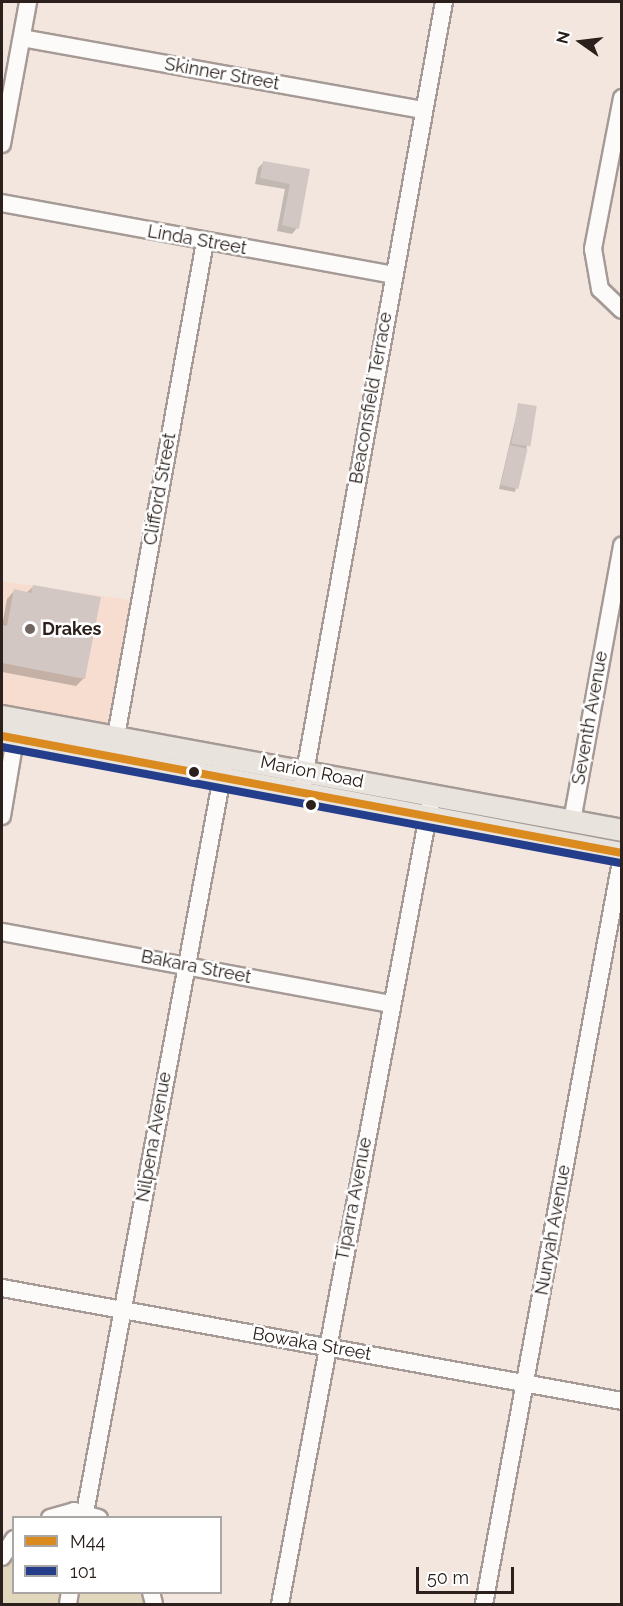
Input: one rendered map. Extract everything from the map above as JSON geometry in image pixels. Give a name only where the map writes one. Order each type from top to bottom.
[{"type":"main road","name":"Marion Road","points":[[2,716],[621,830]]},
{"type":"main road","points":[[90,753],[116,736]]},
{"type":"main road","name":"Marion Road","points":[[8,738],[621,854]]},
{"type":"street","points":[[2,144],[28,2]]},
{"type":"street","name":"Beaconsfield Terrace","points":[[301,794],[444,2]]},
{"type":"street","name":"Skinner Street","points":[[22,38],[423,110]]},
{"type":"street","points":[[621,98],[593,249],[600,289],[621,310]]},
{"type":"street","name":"Linda Street","points":[[2,203],[393,275]]},
{"type":"street","name":"Clifford Street","points":[[116,736],[205,242]]},
{"type":"street","name":"Seventh Avenue","points":[[572,821],[621,545]]},
{"type":"street","points":[[2,816],[8,738]]},
{"type":"street","name":"Nilpena Avenue","points":[[89,1516],[122,1310],[225,756]]},
{"type":"street","name":"Tiparra Avenue","points":[[280,1605],[432,794]]},
{"type":"street","name":"Nunyah Avenue","points":[[484,1605],[621,854]]},
{"type":"street","name":"Bakara Street","points":[[2,932],[391,1004]]},
{"type":"street","name":"Bowaka Street","points":[[2,1288],[621,1401]]},
{"type":"street","points":[[2,1557],[12,1542]]},
{"type":"shaded area","points":[[2,581],[137,601],[110,735],[2,714]]},
{"type":"shaded area","points":[[12,1549],[12,1594],[62,1594],[60,1604],[2,1604],[2,1567]]},
{"type":"shaded area","points":[[78,1594],[143,1594],[145,1604],[75,1604]]},
{"type":"building","points":[[263,161],[310,169],[299,229],[282,225],[290,184],[260,178]]},
{"type":"building","points":[[518,403],[537,406],[530,446],[512,443]]},
{"type":"building","points":[[510,445],[528,449],[518,489],[501,485]]},
{"type":"building","points":[[33,585],[101,597],[85,679],[2,663],[2,625],[7,626],[14,589],[31,593]]},
{"type":"transit line","name":"M44","points":[[2,736],[622,853]]},
{"type":"transit line","name":"101","points":[[2,747],[620,863]]},
{"type":"place","name":"Drakes","points":[[30,629]]}]
